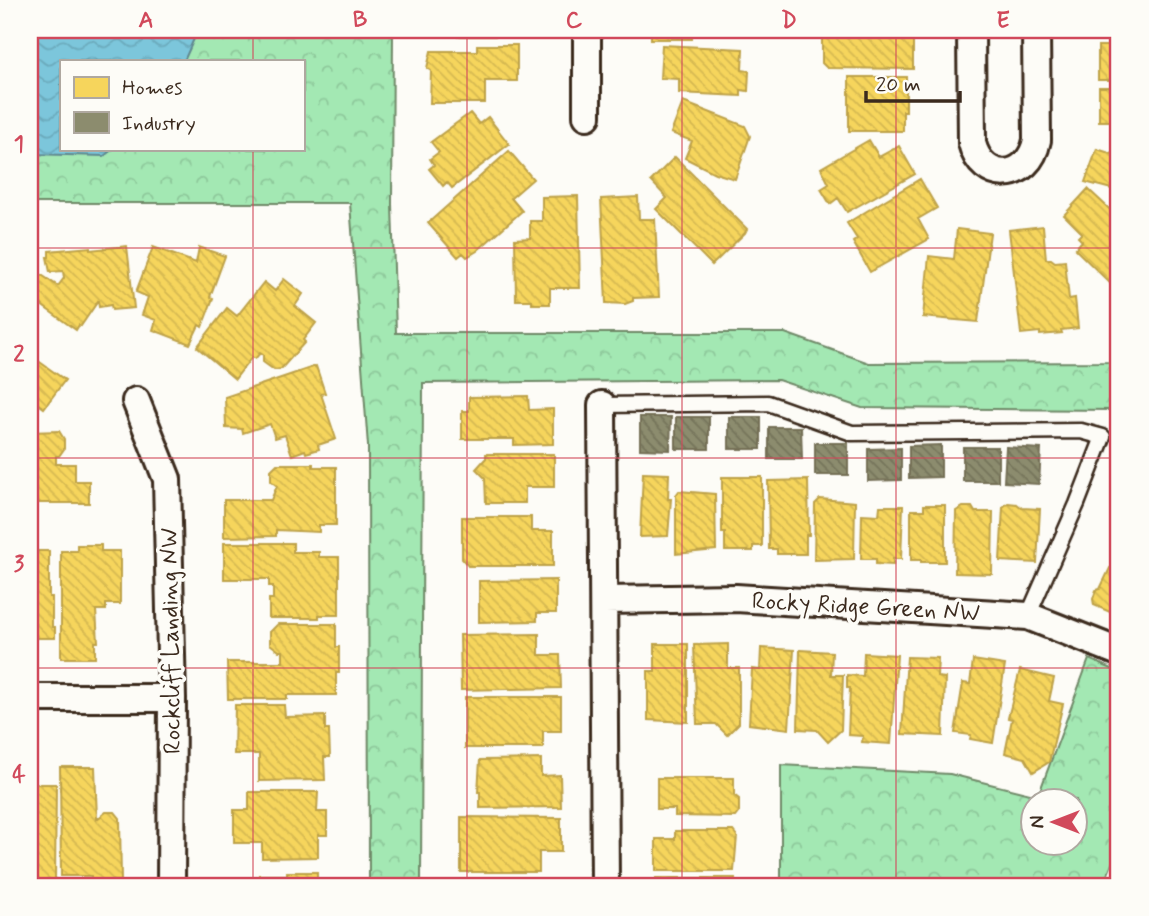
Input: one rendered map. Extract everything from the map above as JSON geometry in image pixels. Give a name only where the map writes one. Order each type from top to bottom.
[{"type":"street","points":[[587,30],[587,116]]},
{"type":"street","points":[[971,30],[972,143],[980,163],[999,173],[1020,169],[1035,152],[1035,30]]},
{"type":"street","name":"Rockcliff Landing NW","points":[[136,401],[167,479],[172,698],[171,886]]},
{"type":"street","points":[[602,405],[605,886]]},
{"type":"street","name":"Rocky Ridge Green NW","points":[[605,600],[736,598],[1028,615],[1119,652]]},
{"type":"street","points":[[30,698],[172,698]]},
{"type":"lane","points":[[602,405],[768,403],[852,433],[1082,431],[1103,438],[1028,615]]},
{"type":"green space","points":[[30,30],[393,30],[392,204],[396,333],[785,333],[869,363],[1112,362],[1119,355],[1119,410],[862,408],[778,380],[423,383],[421,886],[369,886],[368,446],[350,203],[30,203]]},
{"type":"green space","points":[[1089,659],[1119,672],[1119,847],[1103,886],[781,886],[781,765],[950,774],[1020,792],[1020,856],[1090,856],[1090,786],[1042,786]]},
{"type":"water","points":[[30,30],[198,30],[184,60],[60,60],[60,150],[112,150],[104,156],[30,154]]},
{"type":"building: Homes","points":[[452,30],[526,30],[526,36],[452,36]]},
{"type":"building: Homes","points":[[651,30],[734,32],[692,31],[692,39],[651,39]]},
{"type":"building: Homes","points":[[822,30],[881,30],[881,34],[913,34],[913,69],[827,68],[822,63]]},
{"type":"building: Homes","points":[[477,45],[517,45],[517,81],[485,81],[485,103],[430,103],[431,71],[427,68],[431,51],[477,51]]},
{"type":"building: Homes","points":[[662,45],[743,49],[742,70],[749,71],[748,91],[741,90],[741,96],[679,93],[679,79],[660,78]]},
{"type":"building: Homes","points":[[1098,46],[1119,46],[1119,80],[1098,80]]},
{"type":"building: Homes","points":[[849,77],[906,77],[903,131],[849,131]]},
{"type":"building: Homes","points":[[1099,87],[1119,87],[1119,121],[1099,121]]},
{"type":"building: Homes","points":[[683,102],[745,126],[750,136],[735,179],[715,173],[685,158],[692,141],[671,133]]},
{"type":"building: Homes","points":[[470,113],[479,124],[488,117],[509,144],[452,188],[447,182],[443,186],[429,169],[434,165],[430,159],[439,152],[431,142]]},
{"type":"building: Homes","points":[[869,140],[879,157],[899,146],[915,174],[847,212],[838,198],[830,204],[821,189],[829,184],[821,168]]},
{"type":"building: Homes","points":[[1097,149],[1119,156],[1119,191],[1085,182]]},
{"type":"building: Homes","points":[[509,151],[533,179],[511,198],[522,211],[477,251],[467,257],[463,253],[458,257],[428,223]]},
{"type":"building: Homes","points":[[675,157],[747,229],[712,265],[656,209],[667,198],[651,181]]},
{"type":"building: Homes","points":[[920,179],[937,208],[918,219],[929,239],[870,272],[853,242],[857,239],[847,223]]},
{"type":"building: Homes","points":[[1088,189],[1119,218],[1117,290],[1075,249],[1082,241],[1078,237],[1082,233],[1064,215]]},
{"type":"building: Homes","points":[[578,196],[580,288],[550,288],[550,304],[532,304],[532,300],[516,300],[515,239],[530,238],[530,221],[542,221],[542,197]]},
{"type":"building: Homes","points":[[638,197],[639,219],[655,219],[659,297],[633,298],[633,301],[625,304],[606,303],[601,199]]},
{"type":"building: Homes","points":[[1043,226],[1046,259],[1065,261],[1069,299],[1075,298],[1078,328],[1061,330],[1062,333],[1021,334],[1009,230]]},
{"type":"building: Homes","points":[[957,229],[990,233],[978,322],[923,317],[929,256],[954,259]]},
{"type":"building: Homes","points":[[127,246],[134,308],[112,310],[111,305],[99,307],[98,301],[76,330],[30,297],[30,276],[34,270],[58,286],[64,278],[63,271],[50,272],[47,257],[49,251]]},
{"type":"building: Homes","points":[[153,247],[196,263],[199,247],[225,256],[202,327],[199,325],[190,344],[153,330],[156,320],[142,315],[148,297],[136,292]]},
{"type":"building: Homes","points":[[284,279],[303,294],[295,306],[316,323],[303,340],[305,342],[281,369],[274,370],[263,362],[263,355],[260,353],[255,359],[252,357],[235,379],[197,347],[227,308],[237,316],[264,282],[275,291]]},
{"type":"building: Homes","points":[[30,355],[65,380],[44,408],[30,398]]},
{"type":"building: Homes","points":[[316,366],[325,393],[321,394],[336,439],[318,445],[319,449],[292,455],[285,435],[275,438],[270,424],[243,433],[242,429],[226,428],[225,397]]},
{"type":"building: Homes","points":[[528,396],[529,410],[553,409],[553,444],[514,445],[514,439],[462,439],[462,411],[469,411],[469,397]]},
{"type":"building: Homes","points":[[59,431],[64,439],[64,449],[56,456],[56,464],[75,464],[75,481],[89,481],[89,503],[30,503],[30,432]]},
{"type":"building: Homes","points":[[486,454],[554,454],[554,487],[525,487],[525,503],[486,503],[485,478],[476,469],[486,458]]},
{"type":"building: Homes","points":[[277,464],[336,467],[336,525],[319,525],[319,532],[276,530],[276,536],[224,537],[224,500],[271,500],[277,486],[271,481],[271,470]]},
{"type":"building: Homes","points":[[643,473],[669,474],[668,499],[671,499],[668,536],[640,537]]},
{"type":"building: Homes","points":[[722,477],[762,477],[762,546],[753,546],[753,551],[725,551],[725,533],[722,533]]},
{"type":"building: Homes","points":[[808,480],[809,535],[806,535],[806,554],[777,554],[777,549],[769,549],[768,481]]},
{"type":"building: Homes","points":[[679,491],[715,494],[716,550],[676,554],[676,495]]},
{"type":"building: Homes","points":[[820,499],[855,502],[854,559],[814,560],[815,504]]},
{"type":"building: Homes","points":[[1008,503],[1022,508],[1040,509],[1037,563],[1000,561],[1003,507]]},
{"type":"building: Homes","points":[[924,505],[945,505],[945,562],[911,560],[911,510],[924,510]]},
{"type":"building: Homes","points":[[880,506],[903,506],[901,559],[893,559],[893,565],[876,564],[876,559],[861,559],[862,514],[879,515]]},
{"type":"building: Homes","points":[[963,507],[972,507],[975,512],[993,512],[992,574],[955,573],[956,511]]},
{"type":"building: Homes","points":[[462,517],[531,517],[531,531],[553,531],[553,566],[468,566],[462,559]]},
{"type":"building: Homes","points":[[224,543],[293,543],[293,552],[319,552],[319,557],[339,557],[339,615],[319,615],[319,618],[269,618],[269,599],[273,599],[273,586],[269,586],[269,579],[224,579]]},
{"type":"building: Homes","points":[[77,545],[101,545],[101,551],[120,551],[120,604],[106,604],[106,610],[96,610],[98,642],[95,642],[95,658],[61,658],[61,551],[77,551]]},
{"type":"building: Homes","points":[[30,551],[49,551],[49,597],[52,597],[52,627],[55,627],[55,638],[35,638],[35,631],[30,631]]},
{"type":"building: Homes","points":[[1110,568],[1119,572],[1119,616],[1094,605],[1096,590],[1100,589]]},
{"type":"building: Homes","points":[[556,580],[556,613],[537,613],[537,621],[479,622],[479,581]]},
{"type":"building: Homes","points":[[278,624],[336,624],[339,673],[336,673],[336,695],[287,695],[287,699],[228,699],[227,662],[283,662],[283,651],[270,644],[270,632]]},
{"type":"building: Homes","points":[[539,634],[539,655],[560,655],[561,688],[461,690],[460,635]]},
{"type":"building: Homes","points":[[655,644],[688,644],[688,722],[648,720],[648,671],[655,671]]},
{"type":"building: Homes","points":[[728,644],[728,668],[739,668],[739,723],[727,735],[716,724],[697,724],[694,645]]},
{"type":"building: Homes","points":[[761,648],[794,650],[789,729],[749,724],[752,669],[760,670]]},
{"type":"building: Homes","points":[[800,650],[832,652],[831,675],[843,675],[841,730],[828,742],[817,730],[798,729]]},
{"type":"building: Homes","points":[[864,653],[897,655],[891,744],[862,742],[863,736],[848,735],[850,688],[847,688],[847,675],[863,676]]},
{"type":"building: Homes","points":[[907,657],[938,658],[937,677],[945,678],[943,736],[902,734]]},
{"type":"building: Homes","points":[[973,660],[1005,665],[993,743],[970,739],[971,735],[955,733],[963,683],[970,684]]},
{"type":"building: Homes","points":[[1020,670],[1054,678],[1049,701],[1063,704],[1049,762],[1033,772],[1025,758],[1005,753],[1012,719],[1008,718]]},
{"type":"building: Homes","points":[[465,697],[561,697],[561,731],[543,731],[543,748],[465,748]]},
{"type":"building: Homes","points":[[235,705],[284,705],[285,717],[325,716],[325,730],[329,730],[330,757],[324,757],[325,780],[259,781],[259,754],[234,754]]},
{"type":"building: Homes","points":[[541,759],[541,776],[560,775],[561,807],[480,808],[480,760]]},
{"type":"building: Homes","points":[[60,767],[95,767],[97,819],[106,812],[115,812],[120,818],[121,881],[91,881],[91,876],[61,876]]},
{"type":"building: Homes","points":[[657,778],[734,778],[734,795],[739,799],[739,812],[735,817],[675,816],[675,809],[657,809]]},
{"type":"building: Homes","points":[[30,784],[56,784],[55,882],[51,882],[51,886],[31,886],[30,882]]},
{"type":"building: Homes","points":[[249,792],[318,792],[317,812],[327,812],[327,835],[318,835],[318,857],[262,858],[262,843],[234,843],[234,810],[249,810]]},
{"type":"building: Homes","points":[[461,817],[561,818],[561,852],[539,852],[539,872],[461,872]]},
{"type":"building: Homes","points":[[675,831],[733,831],[737,836],[734,871],[656,871],[656,839],[675,839]]},
{"type":"building: Homes","points":[[287,872],[317,872],[317,886],[259,886],[259,875],[287,875]]},
{"type":"building: Homes","points":[[656,878],[735,878],[735,886],[656,886]]},
{"type":"building: Homes","points":[[463,881],[533,881],[533,886],[463,886]]},
{"type":"building: Industry","points":[[640,417],[671,417],[670,450],[640,449]]},
{"type":"building: Industry","points":[[676,417],[709,417],[709,449],[676,449]]},
{"type":"building: Industry","points":[[729,417],[761,417],[761,449],[729,449]]},
{"type":"building: Industry","points":[[769,427],[801,427],[802,459],[769,459]]},
{"type":"building: Industry","points":[[815,443],[848,443],[848,475],[815,475]]},
{"type":"building: Industry","points":[[941,445],[941,477],[909,478],[909,446]]},
{"type":"building: Industry","points":[[963,447],[998,447],[998,481],[963,481]]},
{"type":"building: Industry","points":[[1006,447],[1041,449],[1039,484],[1004,482]]},
{"type":"building: Industry","points":[[901,448],[901,480],[868,481],[868,449]]}]
